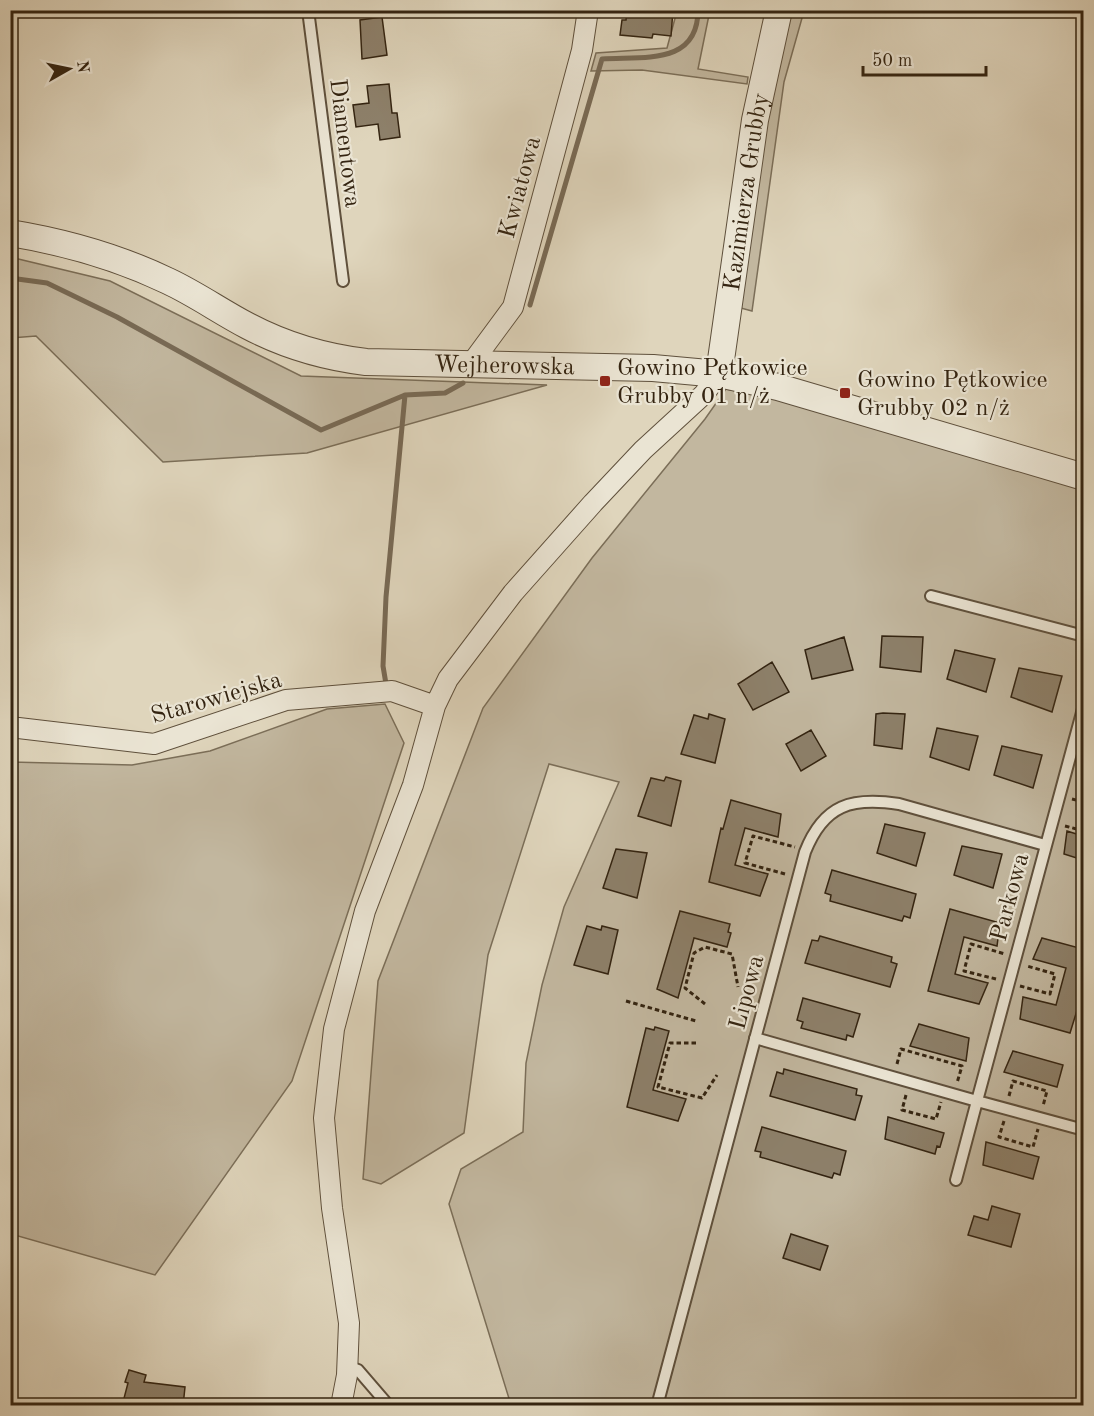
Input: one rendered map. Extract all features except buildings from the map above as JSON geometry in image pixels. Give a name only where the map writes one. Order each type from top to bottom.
[{"type":"street","name":"Kwiatowa","points":[[471,364],[513,307],[582,50],[588,10]]},
{"type":"street","name":"Kazimierza Grubby","points":[[719,374],[755,120],[780,10]]},
{"type":"street","name":"Wejherowska","points":[[10,233],[66,244],[134,266],[170,281],[265,335],[325,356],[366,362],[653,368],[719,374],[778,387],[1083,477]]},
{"type":"street","points":[[341,1406],[348,1366],[349,1323],[332,1208],[324,1118],[334,1029],[365,911],[413,785],[435,706],[448,679],[513,593],[636,457],[704,394],[719,374]]},
{"type":"street","name":"Starowiejska","points":[[10,727],[154,744],[286,700],[392,691],[435,706]]},
{"type":"lane","name":"Diamentowa","points":[[308,10],[343,282]]},
{"type":"lane","points":[[931,596],[1083,636]]},
{"type":"lane","name":"Parkowa","points":[[956,1180],[1083,705]]},
{"type":"lane","name":"Lipowa","points":[[657,1406],[805,850],[816,829],[834,810],[852,802],[875,801],[899,804],[1045,845]]},
{"type":"lane","points":[[755,1038],[1083,1130]]},
{"type":"lane","points":[[348,1366],[358,1370],[389,1406]]},
{"type":"path","points":[[1051,822],[1083,831]]},
{"type":"path","points":[[798,877],[746,863],[750,845],[753,836],[805,850]]},
{"type":"path","points":[[971,945],[1014,960],[1055,974],[1050,994],[964,971],[971,945]]},
{"type":"path","points":[[705,1004],[685,988],[694,953],[705,947],[732,954],[738,987]]},
{"type":"path","points":[[626,1001],[696,1021]]},
{"type":"path","points":[[696,1043],[670,1043],[658,1087],[702,1098],[717,1075]]},
{"type":"path","points":[[893,1077],[901,1049],[962,1066],[936,1119],[902,1110],[910,1082]]},
{"type":"path","points":[[1013,1082],[1047,1091],[1033,1147],[999,1137],[1006,1109],[1013,1082]]},
{"type":"shaded area","points":[[710,10],[698,69],[748,77],[747,84],[642,70],[591,71],[596,53],[667,48],[677,11]]},
{"type":"shaded area","points":[[787,11],[804,11],[784,82],[752,311],[737,307],[752,186]]},
{"type":"shaded area","points":[[10,257],[110,281],[301,376],[547,385],[307,453],[163,462],[36,336],[11,338]]},
{"type":"shaded area","points":[[726,389],[782,400],[1083,488],[1083,1405],[801,1406],[745,1399],[743,1406],[511,1405],[449,1204],[461,1169],[523,1132],[526,1063],[542,985],[564,907],[619,782],[549,764],[488,955],[464,1133],[381,1184],[363,1179],[378,981],[483,708],[592,558],[705,419]]},
{"type":"shaded area","points":[[385,704],[404,743],[292,1081],[155,1275],[11,1234],[11,762],[132,765],[210,751],[327,709]]},
{"type":"waterway","points":[[530,305],[602,59],[650,57],[678,49],[689,41],[696,28],[698,10]]},
{"type":"waterway","points":[[10,278],[47,283],[117,317],[321,430],[405,395],[445,393],[463,383]]},
{"type":"waterway","points":[[386,684],[383,666],[386,597],[405,395]]},
{"type":"place","name":"Gowino Pętkowice Grubby 01 n/ż","points":[[605,381]]},
{"type":"place","name":"Gowino Pętkowice Grubby 02 n/ż","points":[[845,393]]}]
